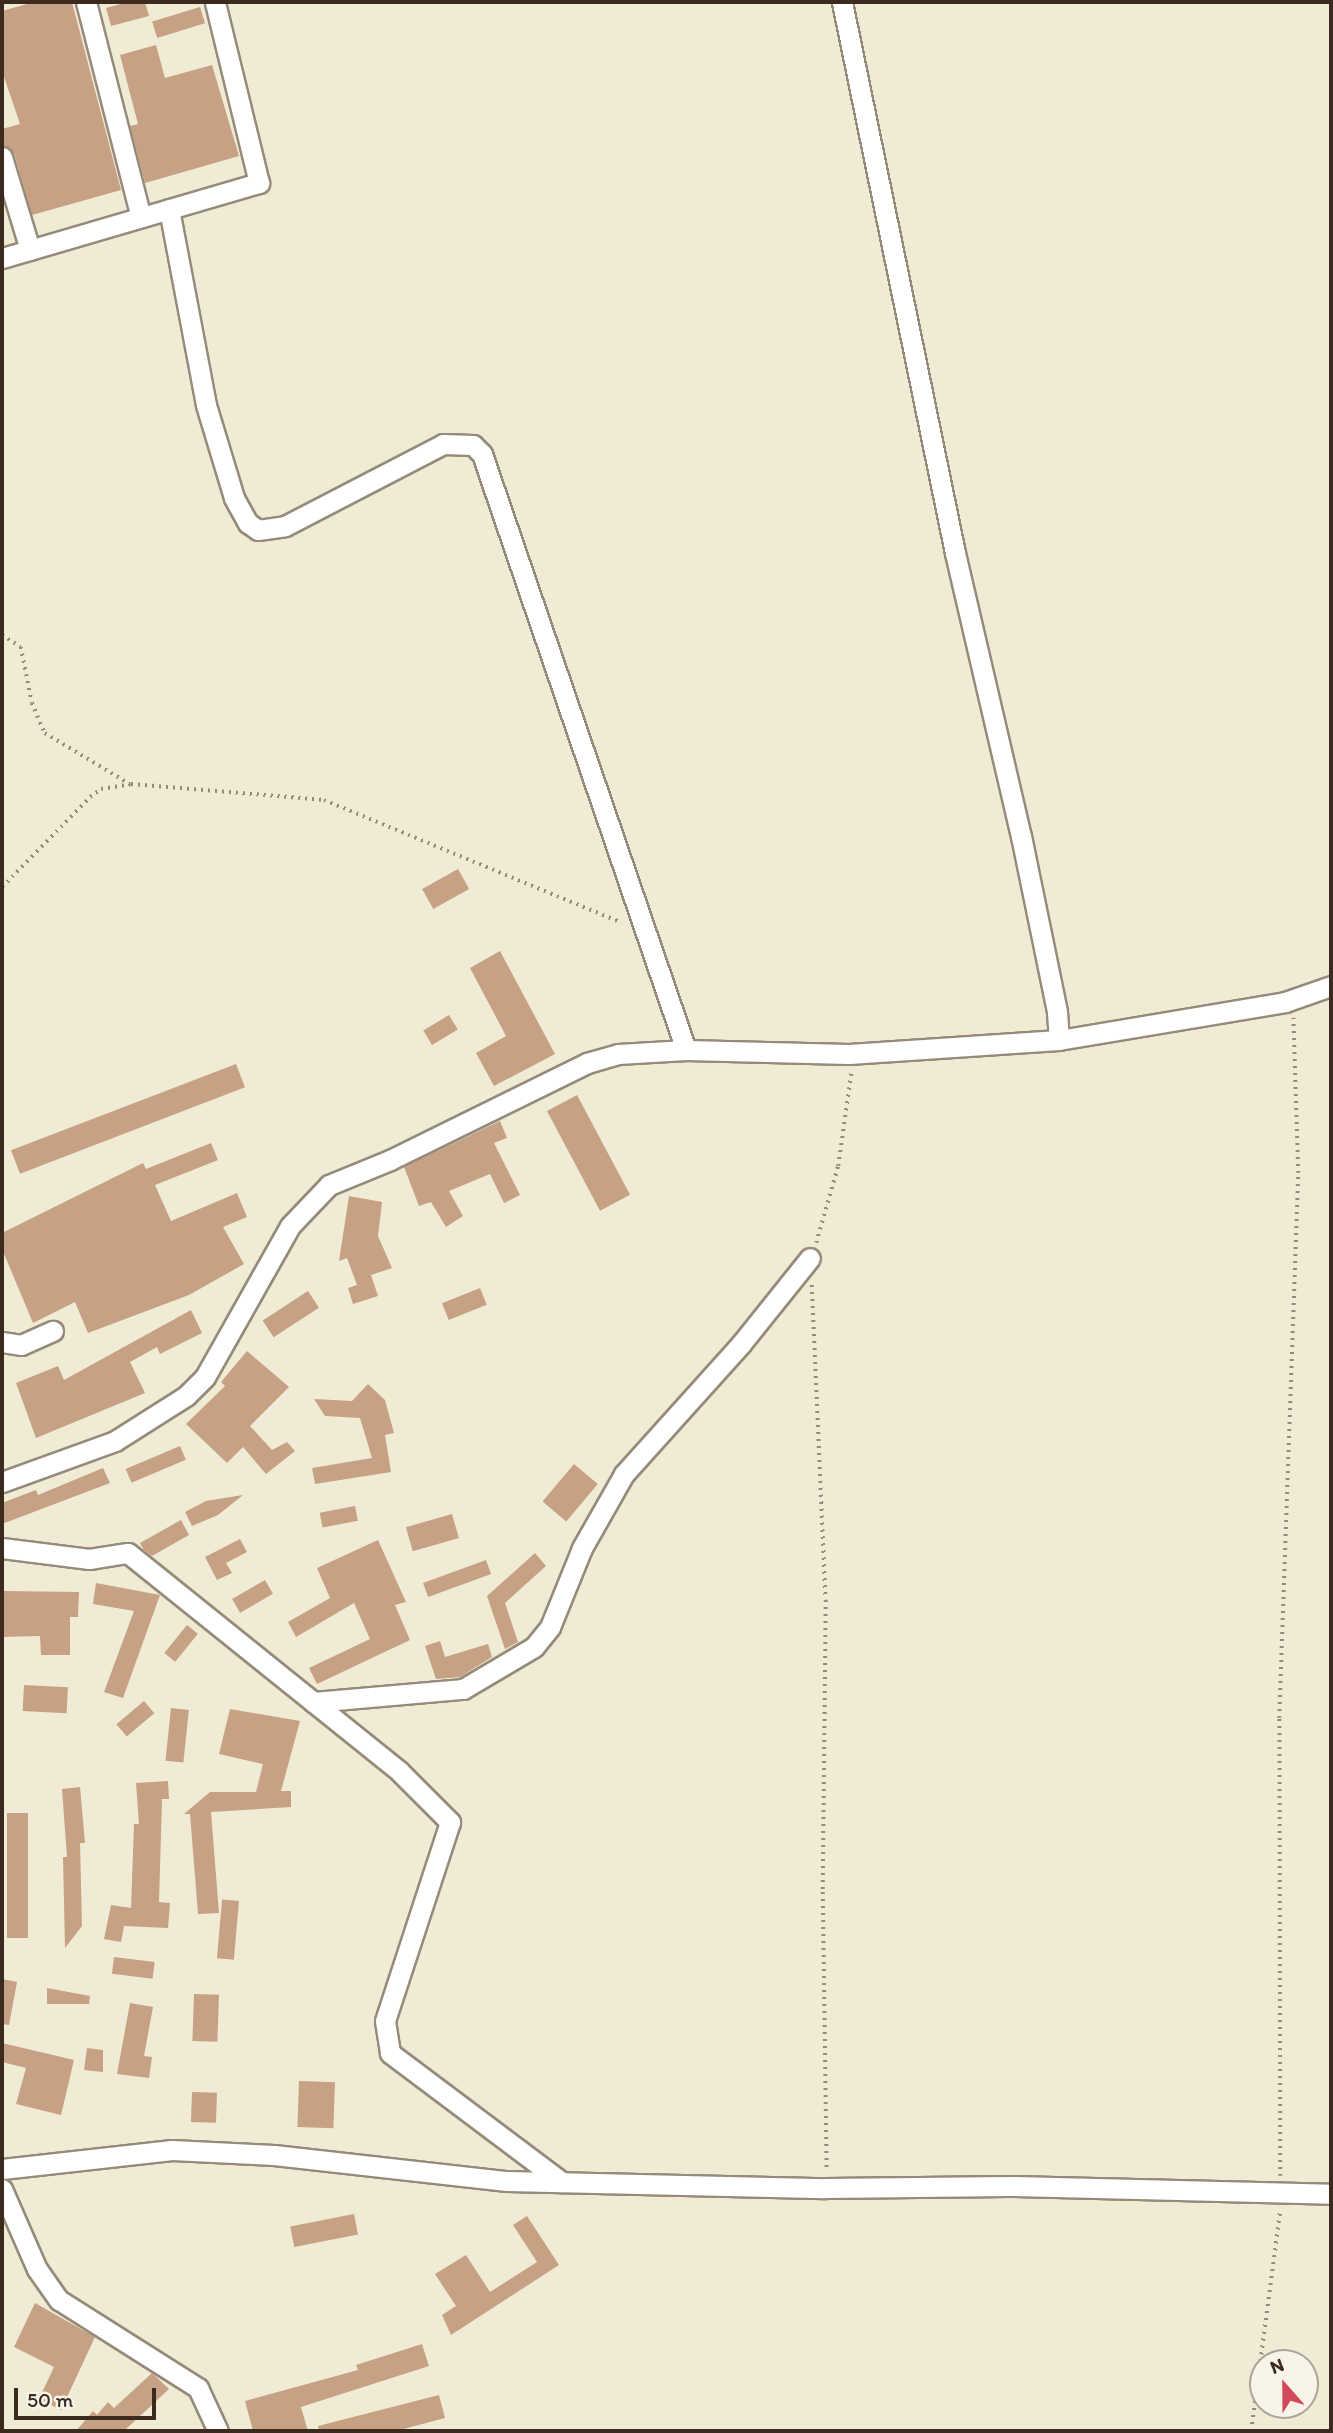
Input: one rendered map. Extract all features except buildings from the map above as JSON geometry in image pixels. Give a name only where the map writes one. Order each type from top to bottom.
[{"type":"street","points":[[86,2],[141,217]]},
{"type":"street","points":[[2,258],[259,184],[215,2]]},
{"type":"street","points":[[842,2],[955,553],[1026,863],[1059,1040]]},
{"type":"street","points":[[2,157],[30,250]]},
{"type":"street","points":[[169,209],[206,405],[234,498],[248,523],[258,530],[285,526],[443,444],[472,445],[482,454],[686,1050]]},
{"type":"street","points":[[2,1482],[114,1441],[186,1396],[205,1377],[290,1226],[328,1185],[390,1160],[587,1063],[618,1054],[686,1050],[853,1054],[1059,1040],[1292,999],[1331,986]]},
{"type":"street","points":[[313,1702],[463,1689],[534,1647],[550,1627],[582,1548],[624,1474],[741,1344],[810,1258]]},
{"type":"street","points":[[2,1342],[21,1345],[54,1331]]},
{"type":"street","points":[[2,1548],[89,1559],[128,1553],[400,1772],[450,1822],[385,2021],[390,2053],[562,2182]]},
{"type":"street","points":[[2,2169],[172,2150],[274,2155],[507,2181],[826,2188],[1014,2186],[1331,2194]]},
{"type":"street","points":[[2,2189],[37,2269],[59,2300],[198,2388],[218,2431]]},
{"type":"path","points":[[2,635],[21,647],[32,703],[45,733],[131,785]]},
{"type":"path","points":[[2,887],[90,797],[101,789],[131,785],[324,800],[630,927],[645,926]]},
{"type":"path","points":[[1251,2431],[1280,2194],[1279,1718],[1298,1173],[1292,999]]},
{"type":"path","points":[[826,2188],[822,1892],[826,1600],[819,1373],[810,1258],[838,1166],[853,1054]]}]
